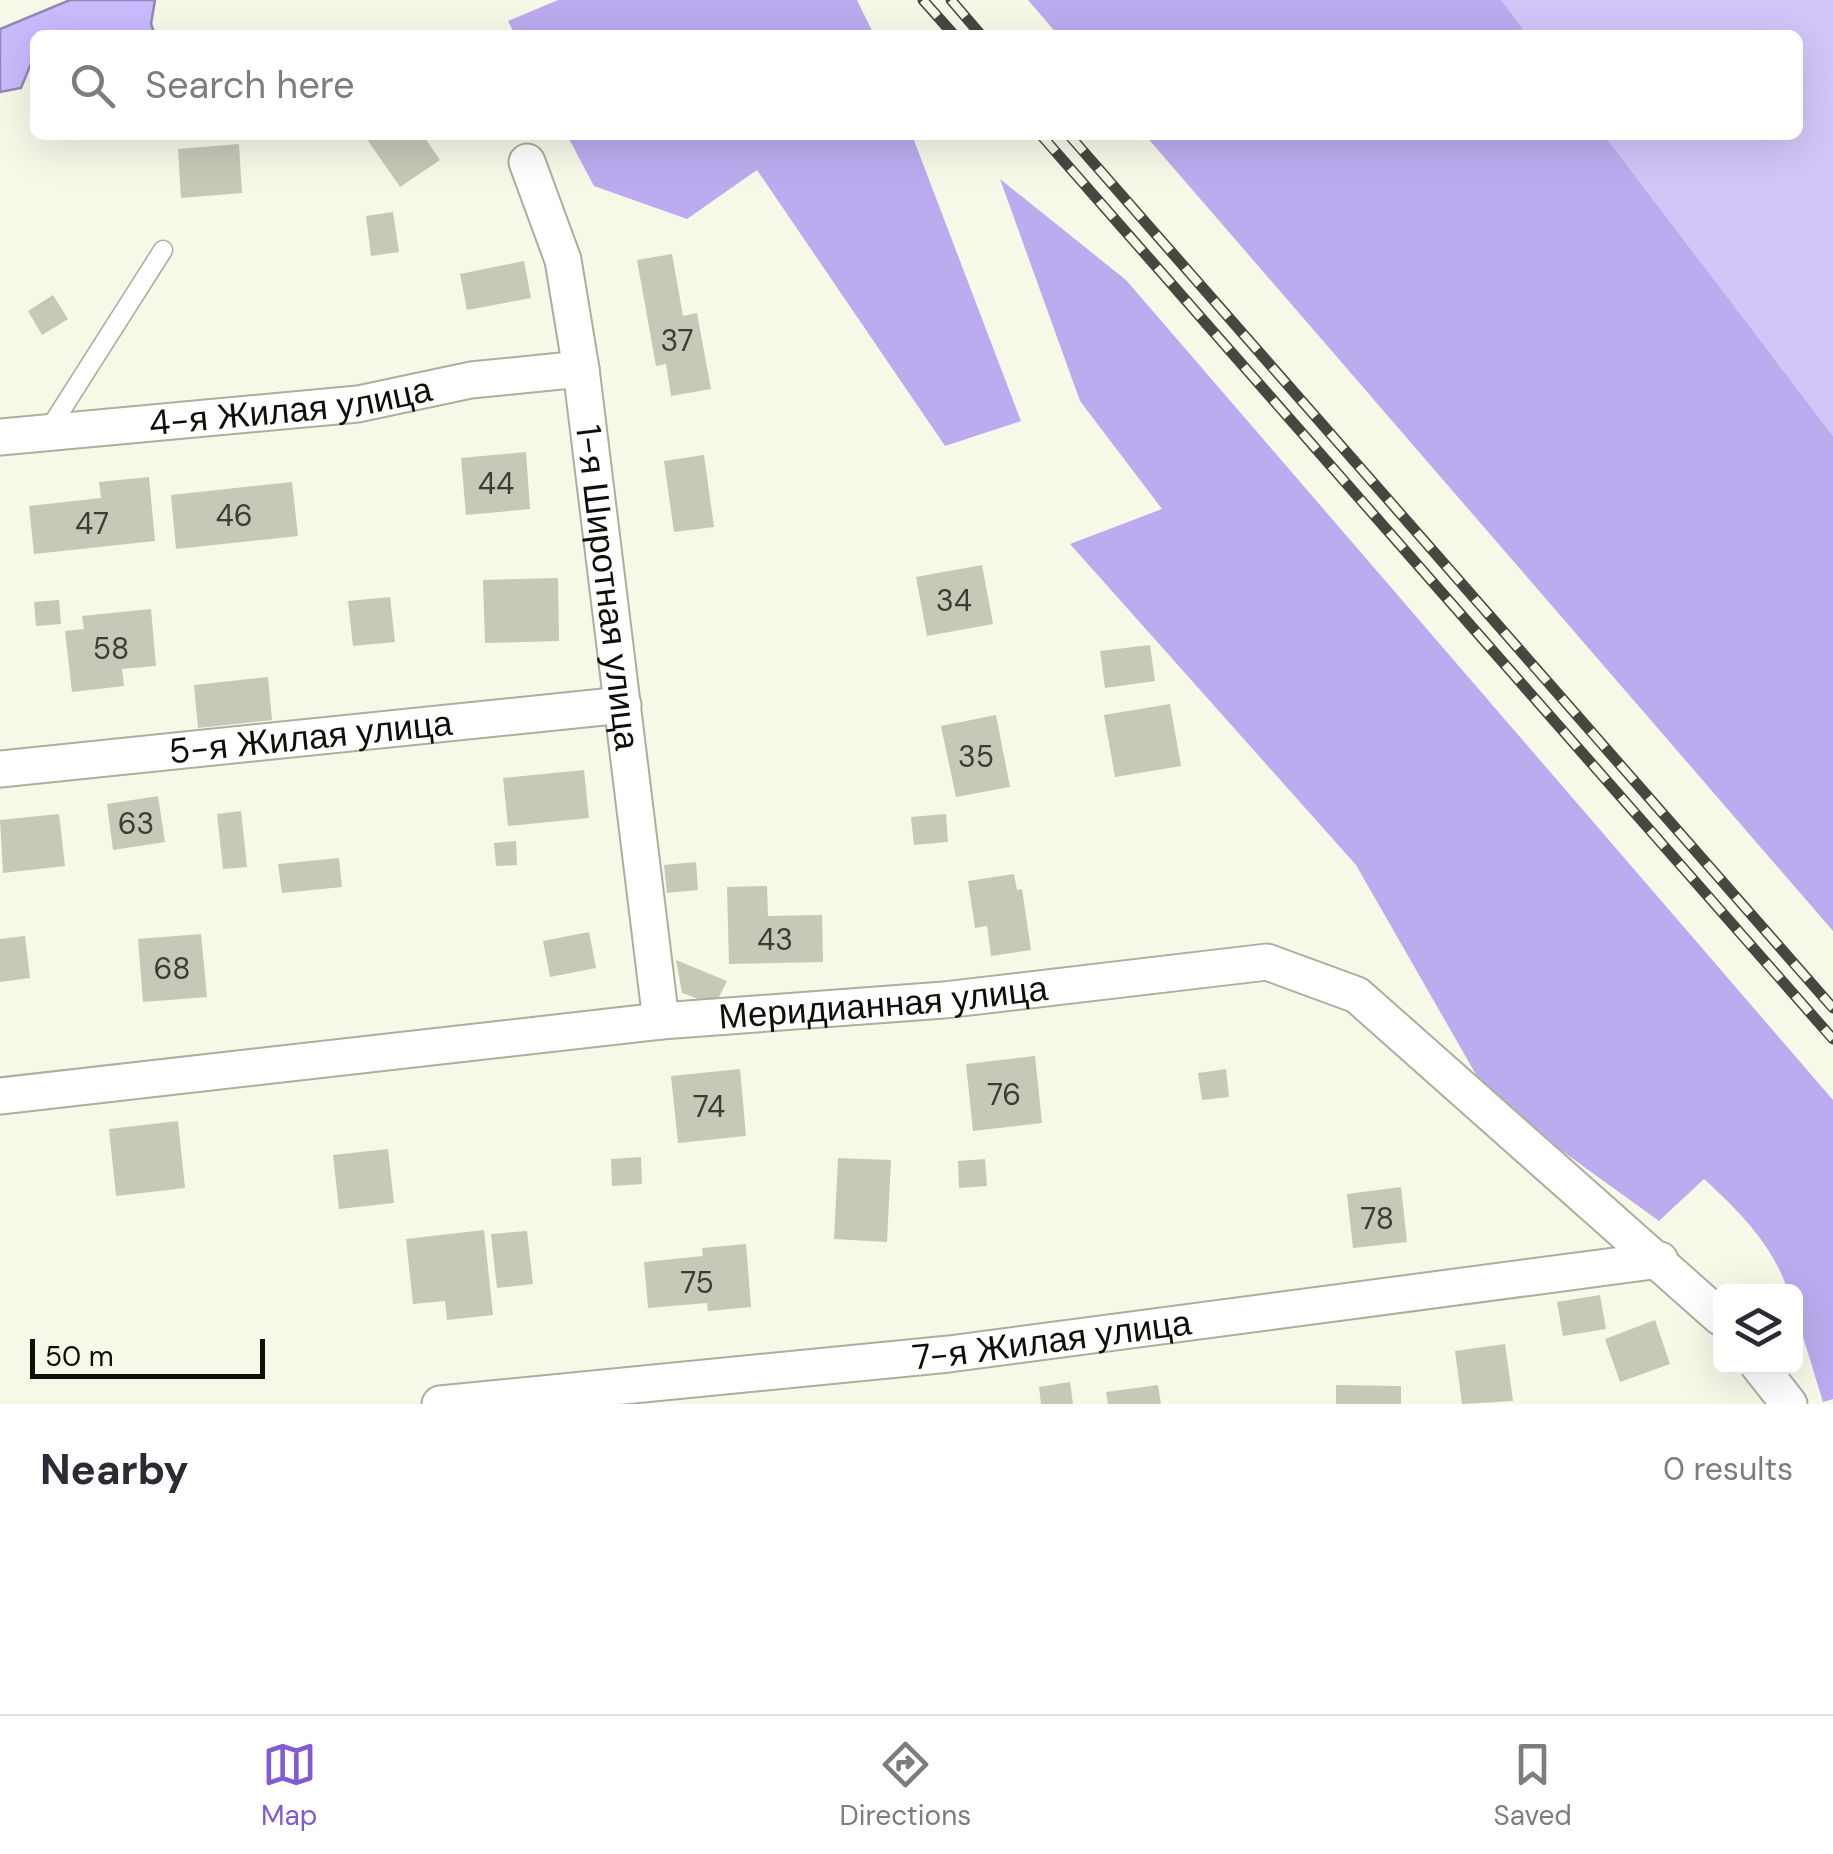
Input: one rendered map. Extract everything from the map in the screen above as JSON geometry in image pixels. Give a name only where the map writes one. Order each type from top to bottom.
[{"type":"street","name":"1-я Широтная улица","points":[[527,162],[563,260],[581,369],[660,1021]]},
{"type":"street","name":"4-я Жилая улица","points":[[0,437],[358,404],[471,380],[581,369]]},
{"type":"street","name":"5-я Жилая улица","points":[[0,769],[623,705]]},
{"type":"street","name":"Меридианная улица","points":[[0,1096],[660,1021],[944,1000],[1267,962],[1357,996],[1660,1260],[1713,1311]]},
{"type":"street","name":"7-я Жилая улица","points":[[440,1404],[950,1354],[1660,1260]]},
{"type":"street","points":[[1765,1374],[1789,1404]]},
{"type":"lane","points":[[47,433],[163,250]]},
{"type":"shaded area","points":[[70,0],[155,0],[153,30],[30,30],[30,66],[21,88],[0,92],[0,29]]},
{"type":"shaded area","points":[[558,0],[857,0],[872,30],[512,30],[508,21]]},
{"type":"shaded area","points":[[1028,0],[1501,0],[1524,30],[1054,30]]},
{"type":"shaded area","points":[[1501,0],[1833,0],[1833,436],[1608,140],[1803,140],[1803,30],[1524,30]]},
{"type":"shaded area","points":[[570,140],[914,140],[1021,421],[945,446],[757,170],[687,219],[594,186]]},
{"type":"shaded area","points":[[1149,140],[1608,140],[1833,436],[1833,931]]},
{"type":"shaded area","points":[[1000,179],[1126,280],[1833,1100],[1833,1399],[1823,1402],[1803,1337],[1803,1284],[1786,1284],[1754,1230],[1704,1179],[1659,1221],[1490,1099],[1356,865],[1070,544],[1162,509],[1080,401]]},
{"type":"building","points":[[367,140],[426,140],[440,160],[400,187]]},
{"type":"building","points":[[239,144],[242,193],[181,198],[178,149]]},
{"type":"building","points":[[393,212],[399,252],[371,256],[366,216]]},
{"type":"building","points":[[672,254],[683,316],[697,313],[711,389],[671,396],[666,364],[656,366],[637,260]]},
{"type":"building","points":[[524,261],[531,298],[467,310],[460,274]]},
{"type":"building","points":[[53,295],[68,319],[42,335],[28,311]]},
{"type":"building","points":[[526,452],[530,509],[466,515],[461,458]]},
{"type":"building","points":[[704,455],[714,527],[674,532],[664,461]]},
{"type":"building","points":[[149,477],[155,541],[34,554],[29,506],[101,498],[99,482]]},
{"type":"building","points":[[292,482],[298,536],[176,549],[171,495]]},
{"type":"building","points":[[982,565],[993,624],[927,636],[916,577]]},
{"type":"building","points":[[558,578],[559,641],[485,643],[483,580]]},
{"type":"building","points":[[390,597],[395,642],[353,646],[348,601]]},
{"type":"building","points":[[59,600],[61,624],[36,626],[34,602]]},
{"type":"building","points":[[151,609],[156,666],[122,669],[124,686],[72,692],[65,631],[84,629],[82,616]]},
{"type":"building","points":[[1150,645],[1155,681],[1105,688],[1100,651]]},
{"type":"building","points":[[268,677],[272,720],[198,728],[194,685]]},
{"type":"building","points":[[1170,704],[1181,766],[1115,777],[1104,715]]},
{"type":"building","points":[[996,715],[1010,787],[956,797],[941,726]]},
{"type":"building","points":[[584,770],[589,818],[508,826],[503,778]]},
{"type":"building","points":[[158,796],[165,842],[113,850],[107,804]]},
{"type":"building","points":[[241,811],[247,867],[223,869],[217,814]]},
{"type":"building","points":[[59,814],[65,866],[3,873],[0,820]]},
{"type":"building","points":[[946,814],[948,842],[914,845],[911,817]]},
{"type":"building","points":[[516,841],[517,865],[496,866],[494,843]]},
{"type":"building","points":[[339,858],[342,887],[282,893],[278,864]]},
{"type":"building","points":[[696,862],[698,890],[667,893],[664,865]]},
{"type":"building","points":[[1014,874],[1017,890],[1022,889],[1031,950],[991,956],[987,926],[975,928],[968,881]]},
{"type":"building","points":[[767,886],[768,916],[822,915],[823,962],[729,964],[727,887]]},
{"type":"building","points":[[589,932],[596,968],[550,977],[543,941]]},
{"type":"building","points":[[201,934],[207,997],[143,1002],[138,939]]},
{"type":"building","points":[[25,936],[30,978],[0,982],[0,939]]},
{"type":"building","points":[[676,960],[727,981],[715,1005],[682,993]]},
{"type":"building","points":[[1035,1056],[1042,1123],[973,1131],[966,1064]]},
{"type":"building","points":[[740,1069],[746,1136],[678,1143],[671,1076]]},
{"type":"building","points":[[1226,1069],[1229,1097],[1202,1100],[1198,1073]]},
{"type":"building","points":[[178,1121],[185,1188],[116,1196],[109,1129]]},
{"type":"building","points":[[388,1149],[394,1203],[339,1209],[333,1155]]},
{"type":"building","points":[[641,1157],[642,1184],[612,1186],[611,1159]]},
{"type":"building","points":[[838,1158],[891,1160],[887,1242],[834,1239]]},
{"type":"building","points":[[985,1159],[987,1186],[959,1188],[958,1161]]},
{"type":"building","points":[[1401,1187],[1407,1242],[1353,1248],[1347,1194]]},
{"type":"building","points":[[484,1230],[493,1315],[447,1320],[445,1301],[413,1304],[406,1239]]},
{"type":"building","points":[[527,1231],[533,1284],[497,1288],[491,1234]]},
{"type":"building","points":[[746,1244],[751,1307],[708,1311],[707,1303],[648,1308],[644,1262],[703,1256],[702,1248]]},
{"type":"building","points":[[1600,1295],[1606,1329],[1563,1336],[1557,1302]]},
{"type":"building","points":[[1655,1320],[1670,1364],[1620,1382],[1605,1339]]},
{"type":"building","points":[[1505,1344],[1513,1401],[1462,1404],[1455,1351]]},
{"type":"building","points":[[1070,1382],[1073,1404],[1041,1404],[1039,1387]]},
{"type":"building","points":[[1158,1385],[1161,1404],[1108,1404],[1106,1392]]},
{"type":"building","points":[[1336,1385],[1401,1386],[1401,1404],[1336,1404]]},
{"type":"railway","points":[[923,0],[950,30]]},
{"type":"railway","points":[[951,0],[977,30]]},
{"type":"railway","points":[[1045,140],[1833,1039]]},
{"type":"railway","points":[[1073,140],[1833,1008]]}]
